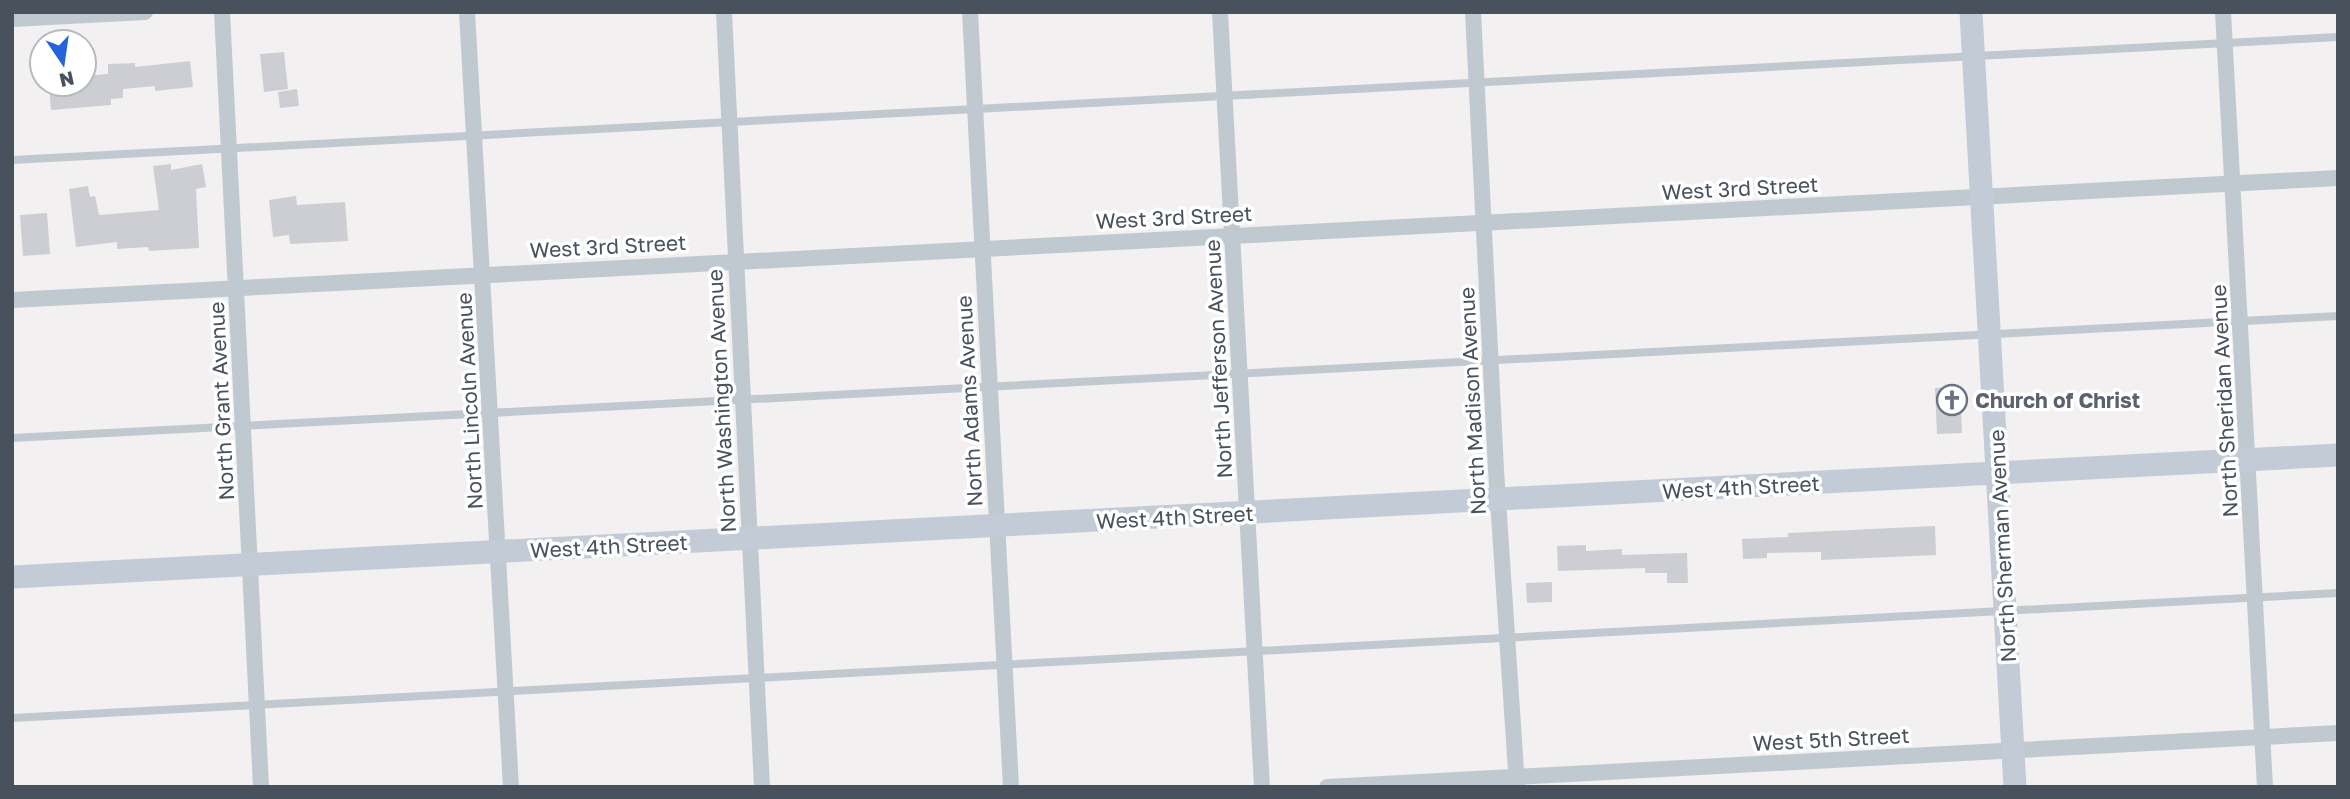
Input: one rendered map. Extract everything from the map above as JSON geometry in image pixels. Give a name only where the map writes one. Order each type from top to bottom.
[{"type":"main road","name":"North Sherman Avenue","points":[[1970,12],[2015,787]]},
{"type":"main road","name":"West 4th Street","points":[[12,577],[2338,455]]},
{"type":"street","points":[[12,19],[145,12]]},
{"type":"street","name":"North Grant Avenue","points":[[222,12],[261,787]]},
{"type":"street","name":"North Lincoln Avenue","points":[[467,12],[511,787]]},
{"type":"street","name":"North Washington Avenue","points":[[723,12],[762,787]]},
{"type":"street","name":"North Adams Avenue","points":[[970,12],[1011,787]]},
{"type":"street","name":"North Jefferson Avenue","points":[[1220,12],[1262,787]]},
{"type":"street","name":"North Madison Avenue","points":[[1473,12],[1490,361],[1517,782]]},
{"type":"street","name":"North Sheridan Avenue","points":[[2222,12],[2265,787]]},
{"type":"street","name":"West 3rd Street","points":[[12,300],[2338,178]]},
{"type":"street","name":"West 5th Street","points":[[1327,787],[1517,782],[2013,750],[2338,733]]},
{"type":"lane","points":[[12,160],[2338,37]]},
{"type":"lane","points":[[12,438],[2338,316]]},
{"type":"lane","points":[[12,718],[2338,593]]},
{"type":"building","points":[[284,52],[288,89],[264,92],[260,54]]},
{"type":"building","points":[[190,61],[193,87],[155,91],[155,86],[123,89],[123,98],[111,99],[111,105],[51,110],[50,98],[98,98],[98,75],[108,74],[108,64],[135,63],[135,67]]},
{"type":"building","points":[[297,89],[299,106],[280,108],[278,92]]},
{"type":"building","points":[[171,164],[171,170],[202,164],[206,187],[196,189],[199,248],[149,251],[148,247],[117,249],[117,242],[76,247],[69,189],[88,186],[90,197],[95,196],[99,215],[159,210],[153,166]]},
{"type":"building","points":[[296,196],[297,205],[345,202],[348,241],[290,244],[289,235],[273,237],[269,200]]},
{"type":"building","points":[[47,213],[50,254],[23,256],[20,215]]},
{"type":"building","points":[[1960,387],[1962,433],[1937,434],[1935,388]]},
{"type":"building","points":[[1935,526],[1936,555],[1821,560],[1821,552],[1767,553],[1767,558],[1743,559],[1742,539],[1788,537],[1788,533]]},
{"type":"building","points":[[1586,545],[1586,551],[1622,549],[1622,555],[1687,553],[1688,583],[1667,583],[1667,573],[1645,573],[1645,568],[1558,571],[1557,546]]},
{"type":"building","points":[[1552,582],[1552,602],[1527,603],[1526,583]]},
{"type":"place","name":"Church of Christ","points":[[1952,400]]}]
